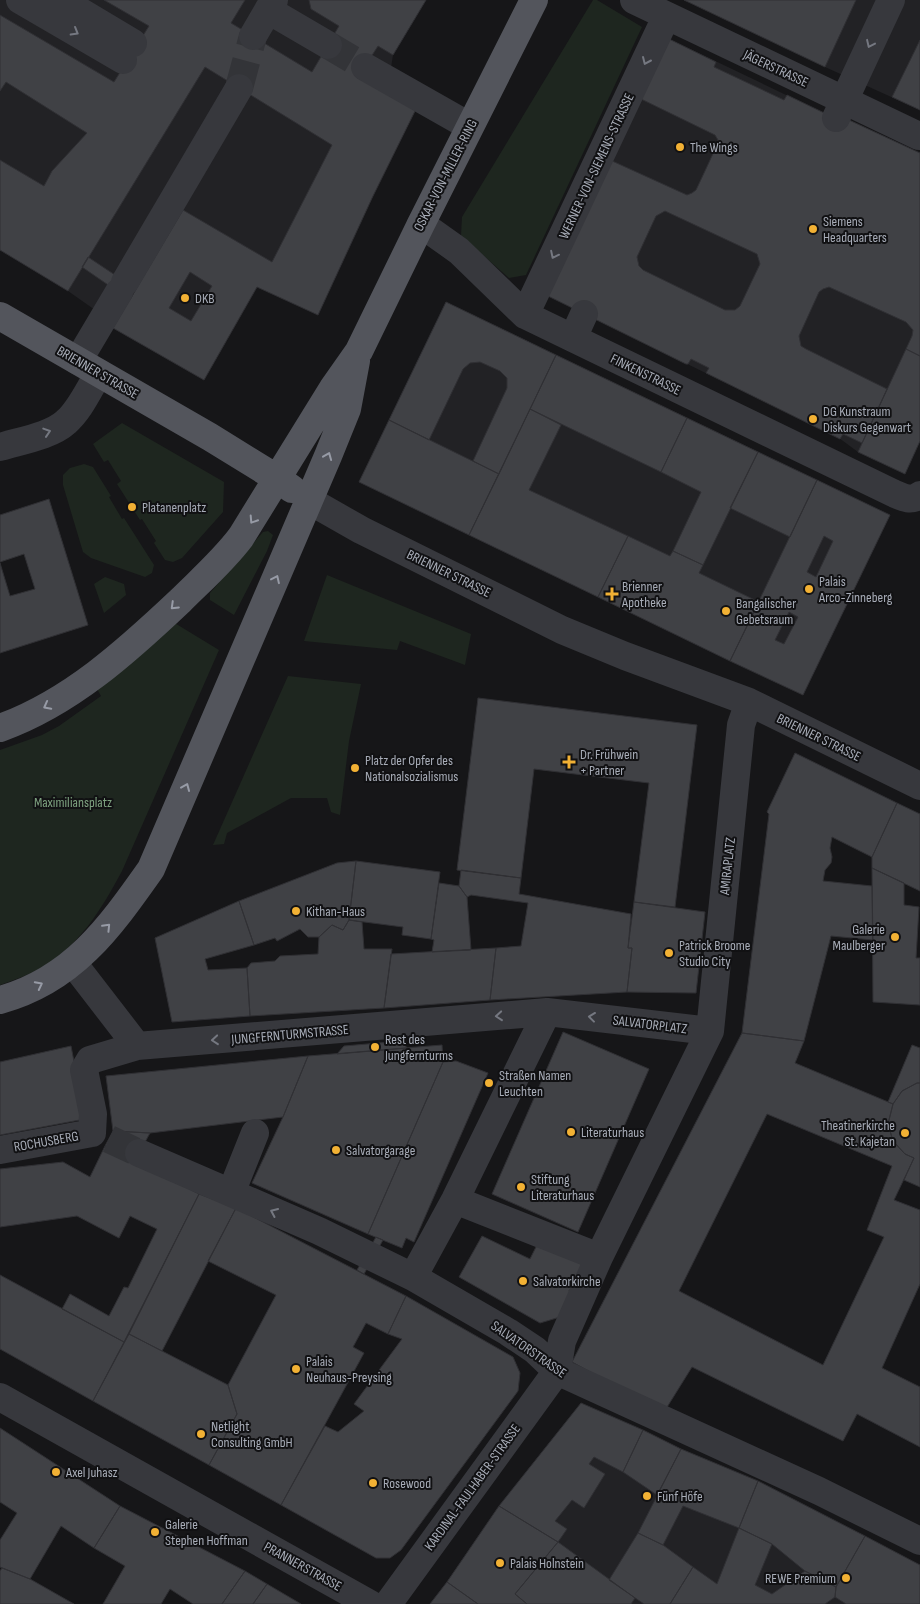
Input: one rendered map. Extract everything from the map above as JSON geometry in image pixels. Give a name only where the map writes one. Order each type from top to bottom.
[{"type":"main road","name":"OSKAR-VON-MILLER-RING","points":[[278,478],[358,351],[420,224],[534,0]]},
{"type":"main road","name":"BRIENNER STRASSE","points":[[0,316],[278,478],[310,501]]},
{"type":"main road","name":"OSKAR-VON-MILLER-RING","points":[[310,501],[347,409],[358,351]]},
{"type":"main road","points":[[0,728],[33,714],[63,698],[144,634],[228,554],[241,538],[278,478]]},
{"type":"main road","points":[[0,1000],[35,987],[56,976],[74,963],[116,919],[151,869],[249,638],[310,501]]},
{"type":"street","points":[[20,0],[128,52],[61,0]]},
{"type":"street","name":"JÄGERSTRASSE","points":[[634,0],[840,109],[919,136]]},
{"type":"street","points":[[840,109],[890,0]]},
{"type":"street","points":[[253,36],[271,5],[328,45]]},
{"type":"street","name":"WERNER-VON-SIEMENS-STRASSE","points":[[525,315],[666,17]]},
{"type":"street","points":[[365,67],[470,126]]},
{"type":"street","points":[[0,447],[50,432],[62,425],[73,414],[89,367],[122,287],[239,88]]},
{"type":"street","name":"FINKENSTRASSE","points":[[420,224],[454,247],[525,315],[893,494],[909,499],[917,498],[920,495]]},
{"type":"street","points":[[573,338],[584,314]]},
{"type":"street","name":"BRIENNER STRASSE","points":[[310,501],[362,530],[562,630],[625,656],[749,702],[920,786]]},
{"type":"street","name":"AMIRAPLATZ","points":[[710,1031],[741,726],[749,702]]},
{"type":"street","points":[[74,963],[137,1046]]},
{"type":"street","points":[[413,1277],[455,1200],[547,1012]]},
{"type":"street","name":"SALVATORPLATZ","points":[[547,1012],[710,1031],[599,1257],[562,1342],[557,1371]]},
{"type":"street","name":"JUNGFERNTURMSTRASSE","points":[[101,1136],[92,1114],[84,1070],[90,1060],[137,1046],[547,1012]]},
{"type":"street","points":[[231,1193],[255,1134]]},
{"type":"street","name":"ROCHUSBERG","points":[[0,1150],[101,1136]]},
{"type":"street","name":"SALVATORSTRASSE","points":[[139,1153],[319,1231],[413,1277],[508,1332],[535,1350],[557,1371],[844,1502],[920,1541]]},
{"type":"street","points":[[455,1200],[599,1257]]},
{"type":"street","name":"KARDINAL-FAULHABER-STRASSE","points":[[388,1604],[557,1371]]},
{"type":"street","name":"PRANNERSTRASSE","points":[[0,1397],[370,1604]]},
{"type":"shaded area","points":[[0,0],[426,0],[393,55],[389,81],[416,109],[318,315],[257,287],[204,380],[113,328],[105,317],[68,291],[0,250]]},
{"type":"shaded area","points":[[684,0],[920,0],[920,110],[825,67]]},
{"type":"shaded area","name":"Siemens Headquarters","points":[[667,38],[847,124],[849,120],[920,153],[920,441],[905,474],[858,452],[839,438],[546,295]]},
{"type":"shaded area","points":[[446,302],[890,515],[803,695],[359,482]]},
{"type":"shaded area","name":"Fünf Höfe","points":[[581,1403],[697,1456],[920,1604],[430,1604],[499,1506]]},
{"type":"green space","points":[[593,0],[597,0],[642,27],[526,275],[509,278],[461,236],[462,217]]},
{"type":"green space","points":[[122,423],[224,482],[223,512],[182,558],[173,562],[165,560],[154,543],[156,541],[117,484],[121,481],[108,460],[104,462],[93,444]]},
{"type":"green space","points":[[84,464],[93,467],[111,496],[109,497],[122,519],[124,518],[154,565],[152,573],[145,577],[91,558],[83,552],[63,485],[63,475],[70,468]]},
{"type":"green space","points":[[268,531],[273,535],[267,551],[234,615],[210,600],[210,593],[263,532]]},
{"type":"green space","points":[[327,575],[471,634],[465,665],[400,641],[397,650],[304,641]]},
{"type":"green space","points":[[105,577],[124,584],[126,595],[104,613],[94,584]]},
{"type":"green space","name":"Maximiliansplatz","points":[[173,622],[219,650],[122,871],[106,900],[88,926],[66,950],[25,976],[0,985],[0,750],[42,735],[59,726],[101,696],[97,689]]},
{"type":"green space","points":[[288,676],[361,684],[349,741],[340,815],[331,812],[327,798],[291,798],[227,833],[224,844],[213,845]]},
{"type":"building","points":[[104,0],[245,0],[231,23],[312,72],[339,26],[311,9],[309,0],[426,0],[393,55],[378,46],[360,74],[416,109],[318,315],[257,287],[204,380],[113,328],[183,210],[272,262],[332,145],[205,67],[68,291],[0,250],[0,160],[44,186],[52,171],[87,133],[6,82],[0,91],[0,15],[114,82],[149,26]],"holes":[[[190,272],[212,286],[191,321],[169,308]]]},
{"type":"building","points":[[684,0],[856,0],[825,67]]},
{"type":"building","name":"Siemens Headquarters","points":[[667,38],[716,62],[714,67],[784,100],[787,95],[847,124],[849,120],[920,153],[920,356],[906,349],[913,330],[906,322],[829,287],[819,292],[799,336],[801,346],[887,389],[862,443],[843,434],[840,439],[706,373],[709,368],[691,359],[686,364],[546,295],[610,160],[687,195],[696,190],[717,145],[718,140],[715,135],[639,98]],"holes":[[[665,211],[757,254],[760,264],[740,306],[735,310],[725,310],[643,270],[639,266],[637,257],[656,216]]]},
{"type":"building","points":[[920,40],[920,110],[892,97]]},
{"type":"building","points":[[88,257],[136,289],[130,300],[82,267]]},
{"type":"building","points":[[446,302],[556,355],[499,474],[473,461],[507,388],[507,378],[500,371],[480,362],[470,363],[463,369],[429,440],[389,420]]},
{"type":"building","points":[[906,349],[920,356],[920,441],[905,474],[858,452]]},
{"type":"building","points":[[556,355],[687,418],[661,472],[530,409]]},
{"type":"building","points":[[530,409],[561,425],[529,490],[628,536],[598,597],[469,535]]},
{"type":"building","points":[[687,418],[758,452],[703,565],[673,551],[701,492],[661,472]]},
{"type":"building","points":[[389,420],[499,474],[469,535],[359,482]]},
{"type":"building","points":[[758,452],[817,480],[790,537],[730,508]]},
{"type":"building","name":"Palais Arco-Zinneberg","points":[[817,480],[890,515],[803,695],[730,661]],"holes":[[[824,536],[833,541],[816,577],[807,572]],[[789,612],[798,617],[784,644],[775,640]]]},
{"type":"building","points":[[49,499],[88,625],[0,653],[0,563],[10,596],[35,589],[24,554],[0,562],[0,515]]},
{"type":"building","points":[[628,536],[670,556],[673,551],[703,565],[699,573],[759,602],[730,661],[598,597]]},
{"type":"building","points":[[478,698],[697,725],[675,907],[634,902],[649,783],[534,769],[521,878],[457,870]]},
{"type":"building","points":[[795,753],[897,803],[872,857],[832,837],[830,848],[831,863],[825,870],[823,881],[872,886],[873,940],[831,936],[804,1041],[742,1033],[769,814],[767,812]]},
{"type":"building","points":[[897,803],[920,814],[920,891],[872,868],[872,857]]},
{"type":"building","name":"Kithan-Haus","points":[[356,861],[349,920],[343,930],[332,925],[319,937],[308,937],[300,929],[277,941],[275,938],[254,945],[239,901],[337,863]]},
{"type":"building","points":[[356,861],[440,872],[431,939],[402,935],[403,927],[349,920]]},
{"type":"building","points":[[872,868],[904,883],[904,905],[919,907],[916,958],[920,958],[920,1005],[873,1002]]},
{"type":"building","points":[[461,870],[521,878],[519,894],[631,914],[628,948],[632,948],[627,992],[490,1000],[496,948],[521,946],[528,903],[471,895],[467,897],[459,886]]},
{"type":"building","points":[[439,883],[459,886],[467,897],[471,950],[432,952],[434,940],[431,939]]},
{"type":"building","points":[[239,901],[254,945],[205,959],[208,970],[247,968],[250,1016],[172,1022],[155,938]]},
{"type":"building","points":[[634,902],[705,912],[696,993],[627,992],[632,948],[628,948]]},
{"type":"building","points":[[349,920],[362,922],[364,949],[392,949],[384,1008],[250,1016],[247,968],[251,963],[275,961],[280,956],[318,954],[319,937],[332,925],[343,930]]},
{"type":"building","points":[[496,948],[490,1000],[384,1008],[391,954]]},
{"type":"building","name":"Literaturhaus","points":[[563,1032],[649,1069],[578,1232],[492,1194]]},
{"type":"building","points":[[742,1033],[804,1041],[795,1063],[893,1104],[888,1124],[893,1141],[905,1154],[914,1158],[894,1200],[920,1210],[920,1284],[882,1368],[920,1387],[920,1447],[857,1414],[843,1441],[692,1367],[664,1412],[572,1362]],"holes":[[[767,1114],[892,1166],[867,1230],[884,1237],[823,1365],[679,1291]]]},
{"type":"building","name":"Rest des Jungfernturms","points":[[402,1041],[407,1048],[337,1054],[344,1046]]},
{"type":"building","name":"Salvatorgarage","points":[[442,1045],[443,1062],[368,1234],[252,1183],[283,1117],[308,1056]]},
{"type":"building","points":[[912,1045],[920,1048],[920,1083],[902,1091],[893,1104],[888,1102]]},
{"type":"building","points":[[71,1046],[85,1119],[0,1135],[0,1062]]},
{"type":"building","points":[[308,1056],[283,1117],[150,1133],[113,1131],[106,1076]]},
{"type":"building","points":[[456,1061],[488,1073],[414,1242],[406,1238],[402,1248],[368,1234],[443,1062]]},
{"type":"building","name":"Theatinerkirche St. Kajetan","points":[[920,1083],[920,1187],[904,1180],[914,1158],[905,1154],[893,1141],[888,1124],[893,1104],[902,1091]]},
{"type":"building","points":[[113,1131],[150,1133],[134,1162],[105,1146]]},
{"type":"building","points":[[105,1146],[199,1194],[124,1342],[62,1309],[70,1294],[109,1316],[124,1287],[128,1288],[157,1229],[130,1216],[119,1238],[77,1216],[0,1227],[0,1169],[63,1162],[90,1177]]},
{"type":"building","points":[[199,1194],[236,1208],[162,1351],[129,1334]]},
{"type":"building","name":"Palais Neuhaus-Preysing","points":[[236,1208],[406,1296],[388,1334],[366,1323],[353,1347],[364,1353],[281,1505],[209,1465],[237,1414],[228,1385],[276,1295],[208,1261]]},
{"type":"building","name":"Salvatorkirche","points":[[482,1236],[530,1259],[539,1241],[588,1267],[578,1288],[569,1290],[571,1298],[560,1317],[540,1323],[459,1277]]},
{"type":"building","points":[[376,1237],[383,1240],[364,1274],[357,1270]]},
{"type":"building","points":[[0,1275],[124,1342],[93,1401],[0,1349]]},
{"type":"building","points":[[406,1296],[513,1357],[520,1373],[518,1391],[401,1550],[390,1558],[376,1558],[281,1505],[325,1426],[338,1432],[364,1411],[354,1404],[402,1339],[388,1334]]},
{"type":"building","points":[[129,1334],[228,1385],[237,1414],[209,1465],[93,1401]]},
{"type":"building","points":[[581,1403],[643,1430],[623,1472],[594,1457],[589,1464],[605,1474],[584,1508],[572,1500],[555,1521],[567,1529],[558,1542],[499,1506]]},
{"type":"building","points":[[0,1428],[120,1506],[94,1548],[61,1526],[30,1579],[0,1567],[0,1540],[17,1513],[0,1502]]},
{"type":"building","points":[[643,1430],[681,1449],[657,1495],[623,1472]]},
{"type":"building","points":[[681,1449],[758,1481],[739,1528],[683,1506],[663,1545],[638,1533]]},
{"type":"building","points":[[758,1481],[865,1536],[836,1587],[805,1571],[772,1544],[739,1528]]},
{"type":"building","points":[[120,1506],[245,1571],[222,1604],[193,1604],[170,1589],[161,1604],[103,1604],[125,1566],[94,1548]]},
{"type":"building","name":"Palais Holnstein","points":[[499,1506],[558,1542],[515,1594],[527,1604],[478,1604],[447,1582]]},
{"type":"building","points":[[739,1528],[772,1544],[755,1585],[772,1594],[805,1571],[836,1587],[835,1597],[825,1604],[670,1604],[693,1567],[717,1584]]},
{"type":"building","points":[[638,1533],[663,1545],[693,1567],[670,1604],[644,1604],[609,1580]]},
{"type":"building","points":[[865,1536],[920,1565],[920,1604],[846,1604],[835,1597],[836,1587]]},
{"type":"building","points":[[558,1542],[635,1598],[631,1604],[527,1604],[515,1594]]},
{"type":"building","points":[[2,1568],[30,1579],[74,1604],[0,1604],[0,1571]]},
{"type":"building","points":[[245,1571],[267,1584],[253,1604],[222,1604]]},
{"type":"building","points":[[447,1582],[478,1604],[430,1604]]},
{"type":"building","points":[[267,1584],[301,1604],[253,1604]]},
{"type":"tunnel","points":[[239,88],[253,36]]},
{"type":"tunnel","points":[[328,45],[365,67]]},
{"type":"tunnel","points":[[109,1139],[139,1153]]},
{"type":"place","name":"The Wings","points":[[680,147]]},
{"type":"place","name":"Siemens Headquarters","points":[[813,229]]},
{"type":"place","name":"DKB","points":[[185,298]]},
{"type":"place","name":"DG Kunstraum Diskurs Gegenwart","points":[[813,419]]},
{"type":"place","name":"Platanenplatz","points":[[132,507]]},
{"type":"place","name":"Palais Arco-Zinneberg","points":[[809,589]]},
{"type":"place","name":"Brienner Apotheke","points":[[612,594]]},
{"type":"place","name":"Bangalischer Gebetsraum","points":[[726,611]]},
{"type":"place","name":"Dr. Frühwein + Partner","points":[[569,762]]},
{"type":"place","name":"Platz der Opfer des Nationalsozialismus","points":[[355,768]]},
{"type":"place","name":"Kithan-Haus","points":[[296,911]]},
{"type":"place","name":"Galerie Maulberger","points":[[895,937]]},
{"type":"place","name":"Patrick Broome Studio City","points":[[669,953]]},
{"type":"place","name":"Rest des Jungfernturms","points":[[375,1047]]},
{"type":"place","name":"Straßen Namen Leuchten","points":[[489,1083]]},
{"type":"place","name":"Literaturhaus","points":[[571,1132]]},
{"type":"place","name":"Theatinerkirche St. Kajetan","points":[[905,1133]]},
{"type":"place","name":"Salvatorgarage","points":[[336,1150]]},
{"type":"place","name":"Stiftung Literaturhaus","points":[[521,1187]]},
{"type":"place","name":"Salvatorkirche","points":[[523,1281]]},
{"type":"place","name":"Palais Neuhaus-Preysing","points":[[296,1369]]},
{"type":"place","name":"Netlight Consulting GmbH","points":[[201,1434]]},
{"type":"place","name":"Axel Juhasz","points":[[56,1472]]},
{"type":"place","name":"Rosewood","points":[[373,1483]]},
{"type":"place","name":"Fünf Höfe","points":[[647,1496]]},
{"type":"place","name":"Galerie Stephen Hoffman","points":[[155,1532]]},
{"type":"place","name":"Palais Holnstein","points":[[500,1563]]},
{"type":"place","name":"REWE Premium","points":[[846,1578]]}]
